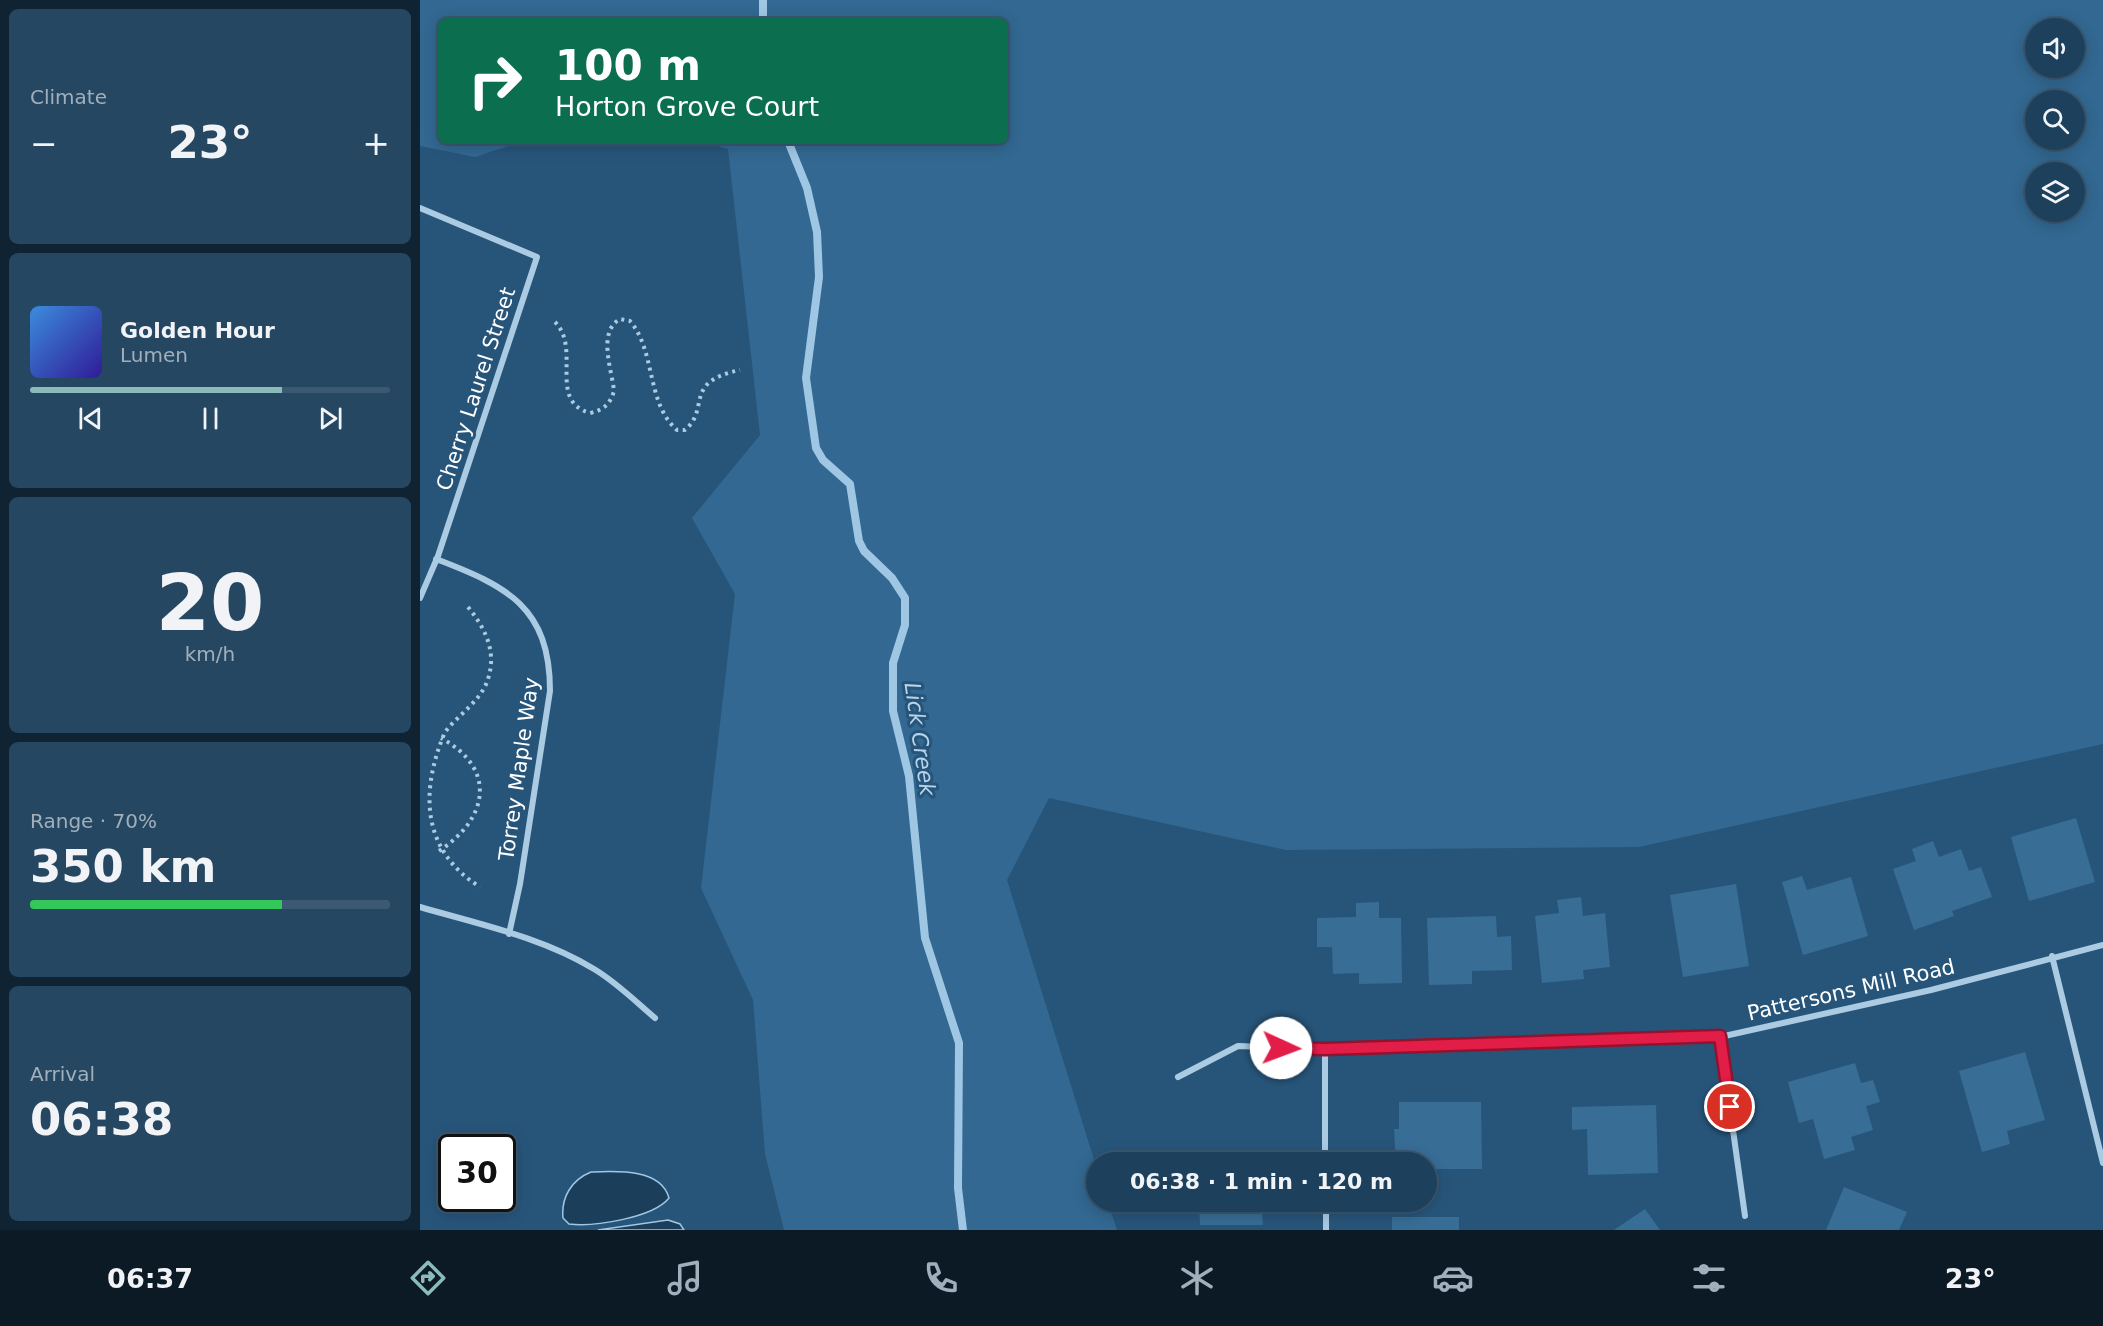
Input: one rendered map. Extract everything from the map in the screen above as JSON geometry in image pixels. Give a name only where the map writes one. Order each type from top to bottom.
[{"type":"street","name":"Cherry Laurel Street","points":[[420,208],[537,258],[436,559],[420,598]]},
{"type":"street","name":"Torrey Maple Way","points":[[436,559],[498,586],[518,600],[544,640],[550,661],[550,691],[520,884],[509,934]]},
{"type":"street","points":[[420,907],[555,949],[594,969],[655,1018]]},
{"type":"street","name":"Pattersons Mill Road","points":[[1178,1077],[1238,1046],[1325,1049],[1720,1036],[1931,990],[2052,956],[2103,945]]},
{"type":"street","points":[[2052,956],[2103,1163]]},
{"type":"street","points":[[1720,1036],[1745,1216]]},
{"type":"street","points":[[1325,1049],[1325,1152]]},
{"type":"street","points":[[1326,1212],[1326,1230]]},
{"type":"path","points":[[555,322],[565,336],[567,344],[569,399],[578,408],[590,413],[605,408],[612,397],[613,378],[608,340],[613,325],[620,318],[630,321],[638,332],[661,404],[677,430],[685,430],[693,421],[698,399],[705,386],[720,376],[740,370]]},
{"type":"path","points":[[428,762],[441,738],[482,691],[491,668],[486,633],[468,607]]},
{"type":"path","points":[[439,851],[473,820],[480,787],[472,764],[466,755],[441,738]]},
{"type":"path","points":[[430,838],[439,851],[480,887]]},
{"type":"shaded area","points":[[420,0],[2103,0],[2103,744],[1639,847],[1286,850],[1049,798],[1007,880],[1092,1152],[1086,1152],[1086,1212],[1111,1212],[1117,1230],[784,1230],[765,1154],[753,1000],[701,888],[735,594],[692,518],[760,435],[728,149],[711,144],[1008,144],[1008,18],[438,18],[438,144],[515,144],[475,157],[420,146]]},
{"type":"shaded area","points":[[613,1171],[647,1176],[664,1188],[669,1198],[650,1211],[622,1220],[580,1225],[569,1224],[563,1218],[566,1197],[578,1180],[591,1172]]},
{"type":"shaded area","points":[[668,1220],[680,1224],[684,1230],[598,1230]]},
{"type":"building","points":[[2076,818],[2095,882],[2029,901],[2011,837]]},
{"type":"building","points":[[1933,841],[1939,857],[1961,849],[1969,871],[1981,867],[1992,897],[1952,911],[1954,916],[1914,930],[1893,869],[1916,861],[1912,849]]},
{"type":"building","points":[[1802,876],[1807,890],[1851,877],[1868,936],[1803,955],[1782,882]]},
{"type":"building","points":[[1736,884],[1749,966],[1683,977],[1670,895]]},
{"type":"building","points":[[1581,897],[1583,916],[1605,913],[1610,967],[1583,970],[1584,979],[1542,983],[1535,916],[1559,913],[1557,900]]},
{"type":"building","points":[[1379,902],[1379,918],[1401,918],[1402,983],[1359,984],[1359,973],[1333,974],[1332,947],[1317,947],[1317,918],[1356,917],[1356,903]]},
{"type":"building","points":[[1496,916],[1497,937],[1511,936],[1512,970],[1472,971],[1472,984],[1429,985],[1427,918]]},
{"type":"building","points":[[2025,1052],[2045,1120],[2007,1131],[2010,1144],[1982,1152],[1959,1071]]},
{"type":"building","points":[[1855,1063],[1861,1083],[1873,1080],[1880,1102],[1866,1106],[1873,1130],[1851,1137],[1855,1150],[1824,1159],[1813,1119],[1799,1123],[1788,1082]]},
{"type":"building","points":[[1399,1102],[1481,1102],[1482,1169],[1437,1169],[1437,1152],[1395,1152],[1394,1129],[1399,1129]]},
{"type":"building","points":[[1656,1105],[1658,1173],[1588,1175],[1587,1129],[1572,1130],[1572,1107]]},
{"type":"building","points":[[1844,1187],[1907,1212],[1899,1230],[1826,1230]]},
{"type":"building","points":[[1645,1209],[1660,1230],[1614,1230]]},
{"type":"building","points":[[1199,1212],[1262,1212],[1263,1225],[1200,1225]]},
{"type":"building","points":[[1392,1217],[1459,1217],[1459,1230],[1392,1230]]},
{"type":"waterway","name":"Lick Creek","points":[[763,0],[763,18]]},
{"type":"waterway","name":"Lick Creek","points":[[789,144],[807,188],[817,232],[819,277],[806,378],[816,448],[823,460],[850,484],[859,541],[864,551],[892,578],[905,598],[905,625],[893,663],[893,711],[909,776],[925,938],[959,1043],[958,1188],[963,1230]]},
{"type":"route","points":[[1281,1048],[1325,1049],[1720,1036],[1730,1107]]}]
